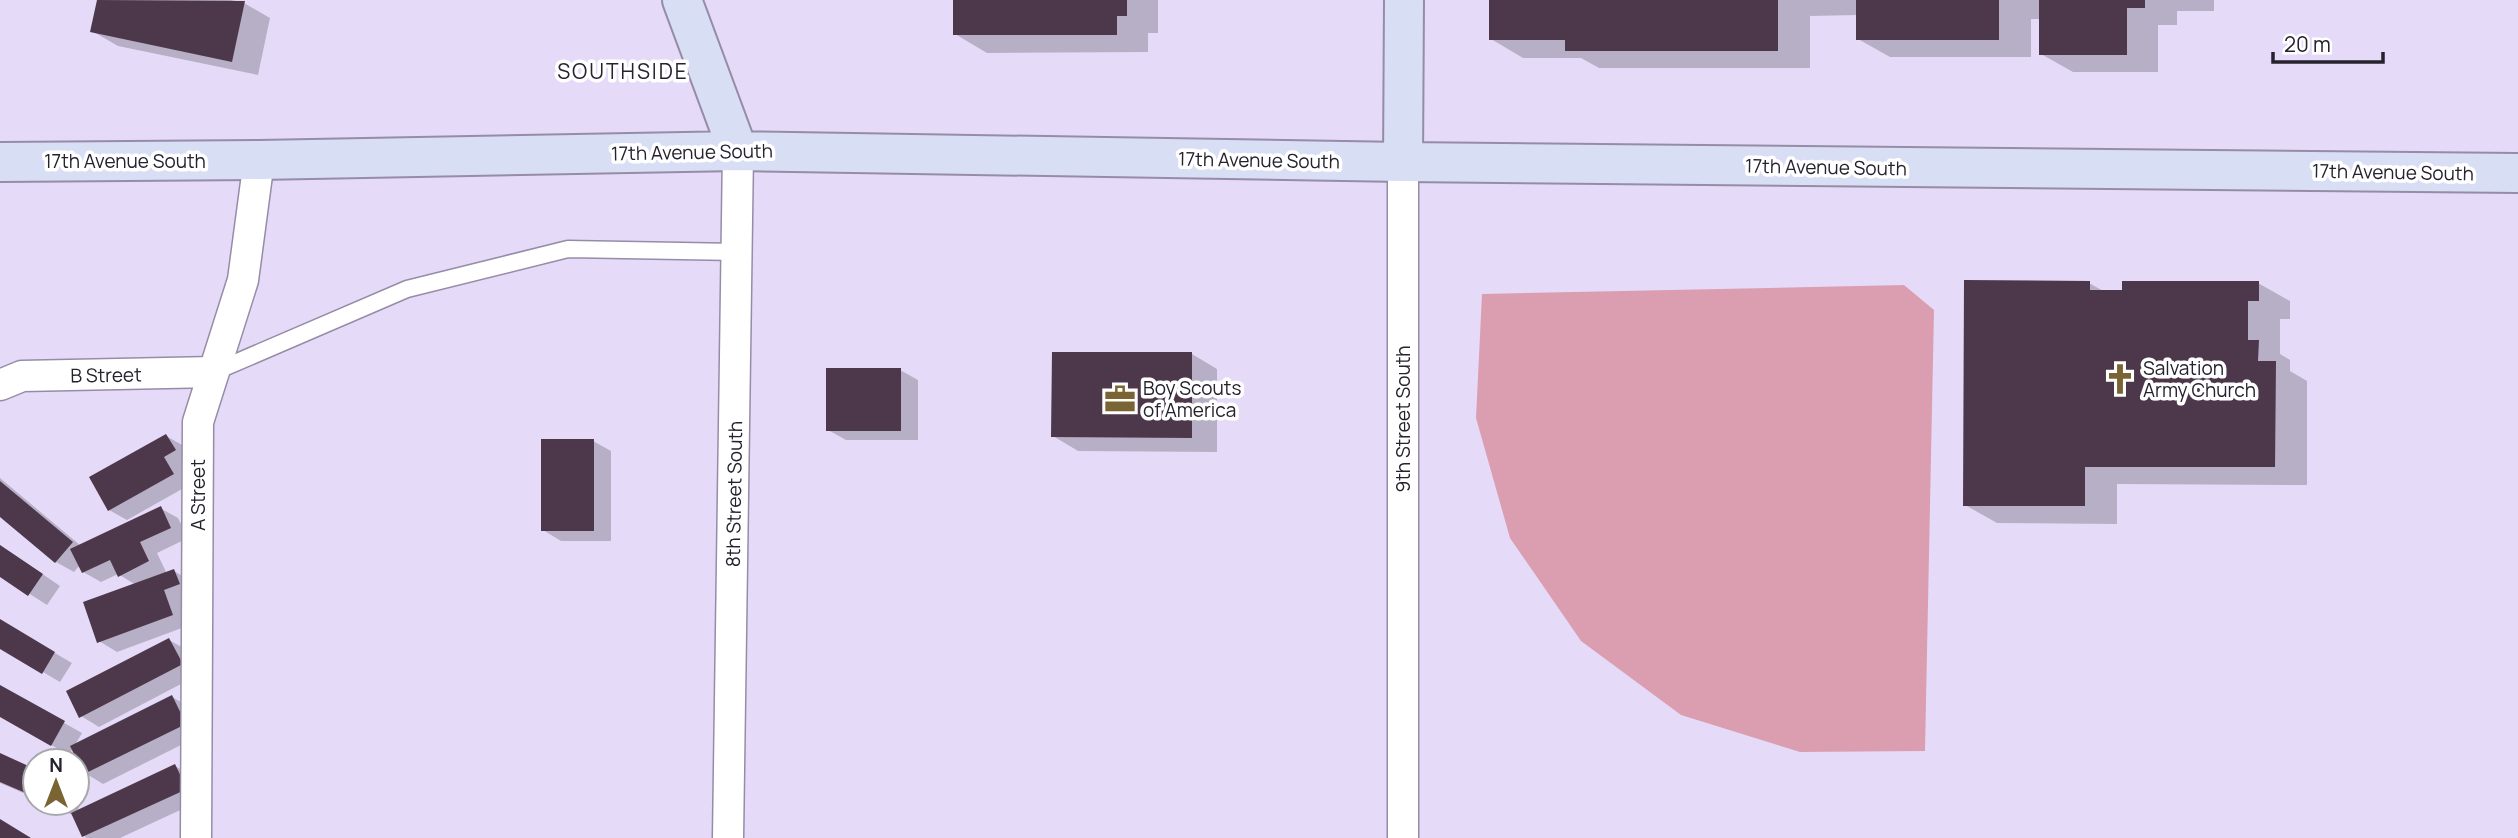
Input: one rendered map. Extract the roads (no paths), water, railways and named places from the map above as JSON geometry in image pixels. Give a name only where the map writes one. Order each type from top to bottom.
[{"type":"street","points":[[682,0],[738,151]]},
{"type":"street","name":"9th Street South","points":[[1403,838],[1404,0]]},
{"type":"street","name":"17th Avenue South","points":[[0,162],[738,151],[1403,162],[2518,173]]},
{"type":"street","name":"8th Street South","points":[[728,838],[738,151]]},
{"type":"street","name":"A Street","points":[[196,838],[198,422],[243,280],[259,160]]},
{"type":"street","name":"B Street","points":[[0,385],[22,376],[214,373]]},
{"type":"lane","points":[[214,373],[407,289],[568,249],[737,251]]},
{"type":"place","name":"Salvation Army Church","points":[[2120,379]]},
{"type":"place","name":"Boy Scouts of America","points":[[1120,399]]},
{"type":"district","name":"SOUTHSIDE","points":[[623,72]]}]
